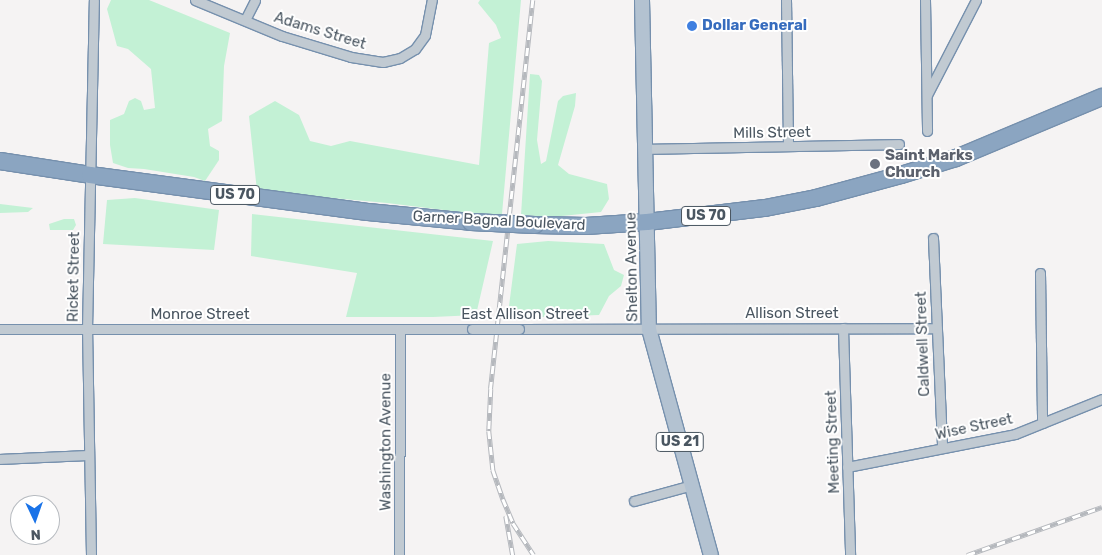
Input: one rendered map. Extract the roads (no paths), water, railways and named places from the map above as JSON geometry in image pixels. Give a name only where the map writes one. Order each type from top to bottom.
[{"type":"highway","name":"Garner Bagnal Boulevard","points":[[0,161],[90,176],[368,212],[471,222],[586,226],[647,222],[765,208],[816,198],[901,176],[983,148],[1102,97]]},
{"type":"main road","name":"Shelton Avenue","points":[[642,0],[649,329],[710,555]]},
{"type":"street","name":"Ricket Street","points":[[91,555],[87,329],[94,0]]},
{"type":"street","name":"Adams Street","points":[[195,0],[282,36],[352,57],[383,62],[400,58],[415,49],[425,35],[432,0]]},
{"type":"street","points":[[245,20],[255,0]]},
{"type":"street","points":[[786,0],[788,146]]},
{"type":"street","points":[[926,0],[927,132]]},
{"type":"street","points":[[927,96],[976,0]]},
{"type":"street","name":"Mills Street","points":[[646,149],[899,144]]},
{"type":"street","name":"Caldwell Street","points":[[933,238],[942,448]]},
{"type":"street","points":[[1040,273],[1042,423]]},
{"type":"street","name":"Meeting Street","points":[[843,328],[850,555]]},
{"type":"street","name":"Allison Street","points":[[649,329],[936,328]]},
{"type":"street","name":"Monroe Street","points":[[0,329],[400,329]]},
{"type":"street","name":"East Allison Street","points":[[400,329],[649,329]]},
{"type":"street","name":"Washington Avenue","points":[[400,329],[400,555]]},
{"type":"street","name":"Wise Street","points":[[847,467],[1009,435],[1102,399]]},
{"type":"street","points":[[0,459],[89,455]]},
{"type":"street","points":[[634,501],[692,485]]},
{"type":"railway","points":[[533,0],[491,389],[489,431],[493,470],[503,499],[513,523],[534,555]]},
{"type":"railway","points":[[967,555],[1102,507]]},
{"type":"railway","points":[[506,516],[513,555]]},
{"type":"place","name":"Dollar General","points":[[692,26]]},
{"type":"place","name":"Saint Marks Church","points":[[875,164]]}]
